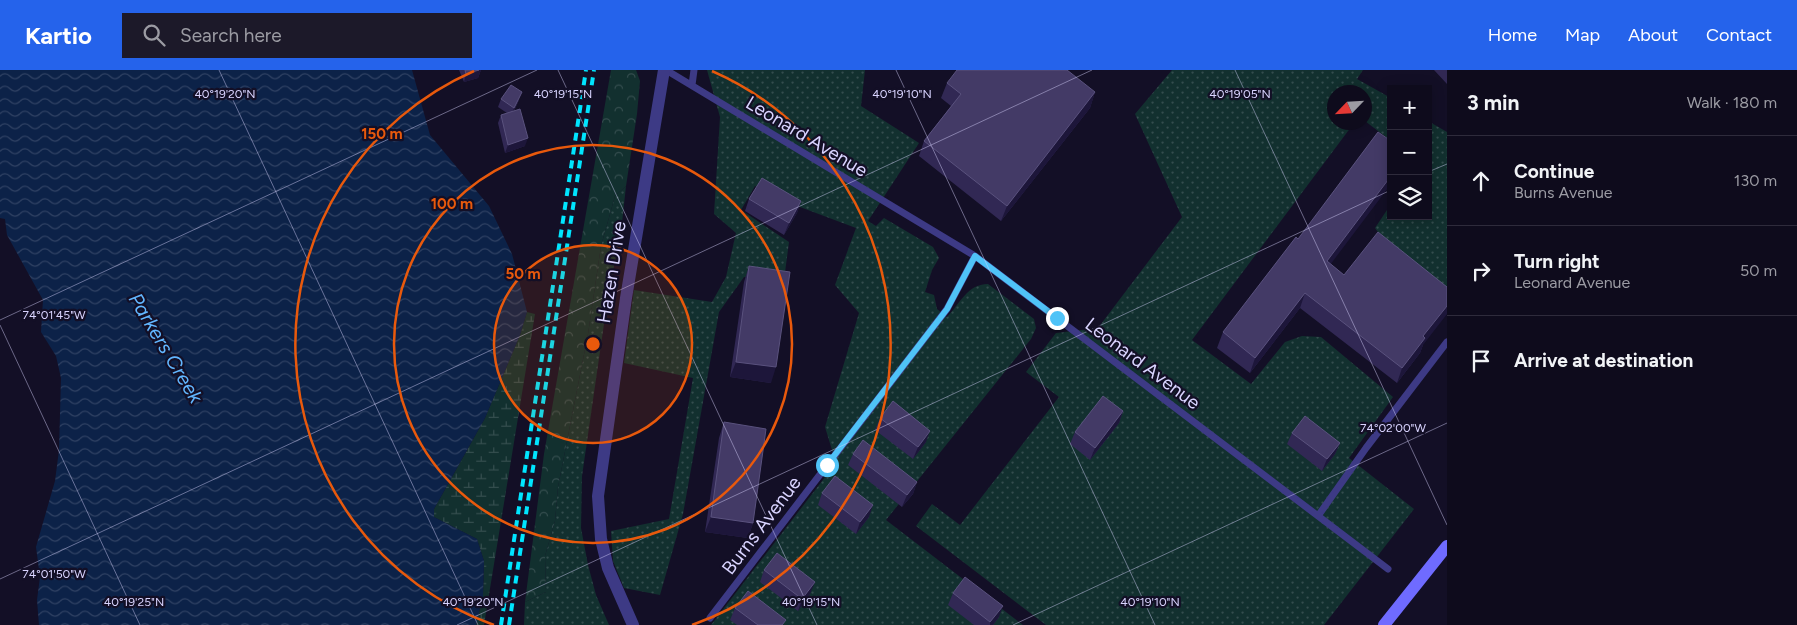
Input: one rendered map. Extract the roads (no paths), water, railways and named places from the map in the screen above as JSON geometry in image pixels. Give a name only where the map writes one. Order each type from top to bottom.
[{"type":"main road","points":[[1384,625],[1447,546]]},
{"type":"street","name":"Hazen Drive","points":[[633,625],[608,568],[601,539],[598,496],[626,298],[665,70]]},
{"type":"lane","name":"Leonard Avenue","points":[[665,70],[975,256],[1388,569]]},
{"type":"lane","points":[[692,85],[694,70]]},
{"type":"lane","name":"Burns Avenue","points":[[710,618],[947,309],[975,256]]},
{"type":"lane","points":[[1318,516],[1366,448],[1447,342]]},
{"type":"water","name":"Parkers Creek","points":[[0,70],[412,70],[430,135],[489,206],[512,254],[527,312],[520,335],[485,418],[434,509],[434,517],[477,539],[484,561],[483,596],[476,625],[39,625],[37,600],[40,577],[36,547],[55,481],[59,450],[61,378],[56,356],[41,332],[43,300],[7,235],[5,219],[0,218]]},
{"type":"railway","points":[[501,625],[586,70]]},
{"type":"railway","points":[[509,625],[594,70]]}]
